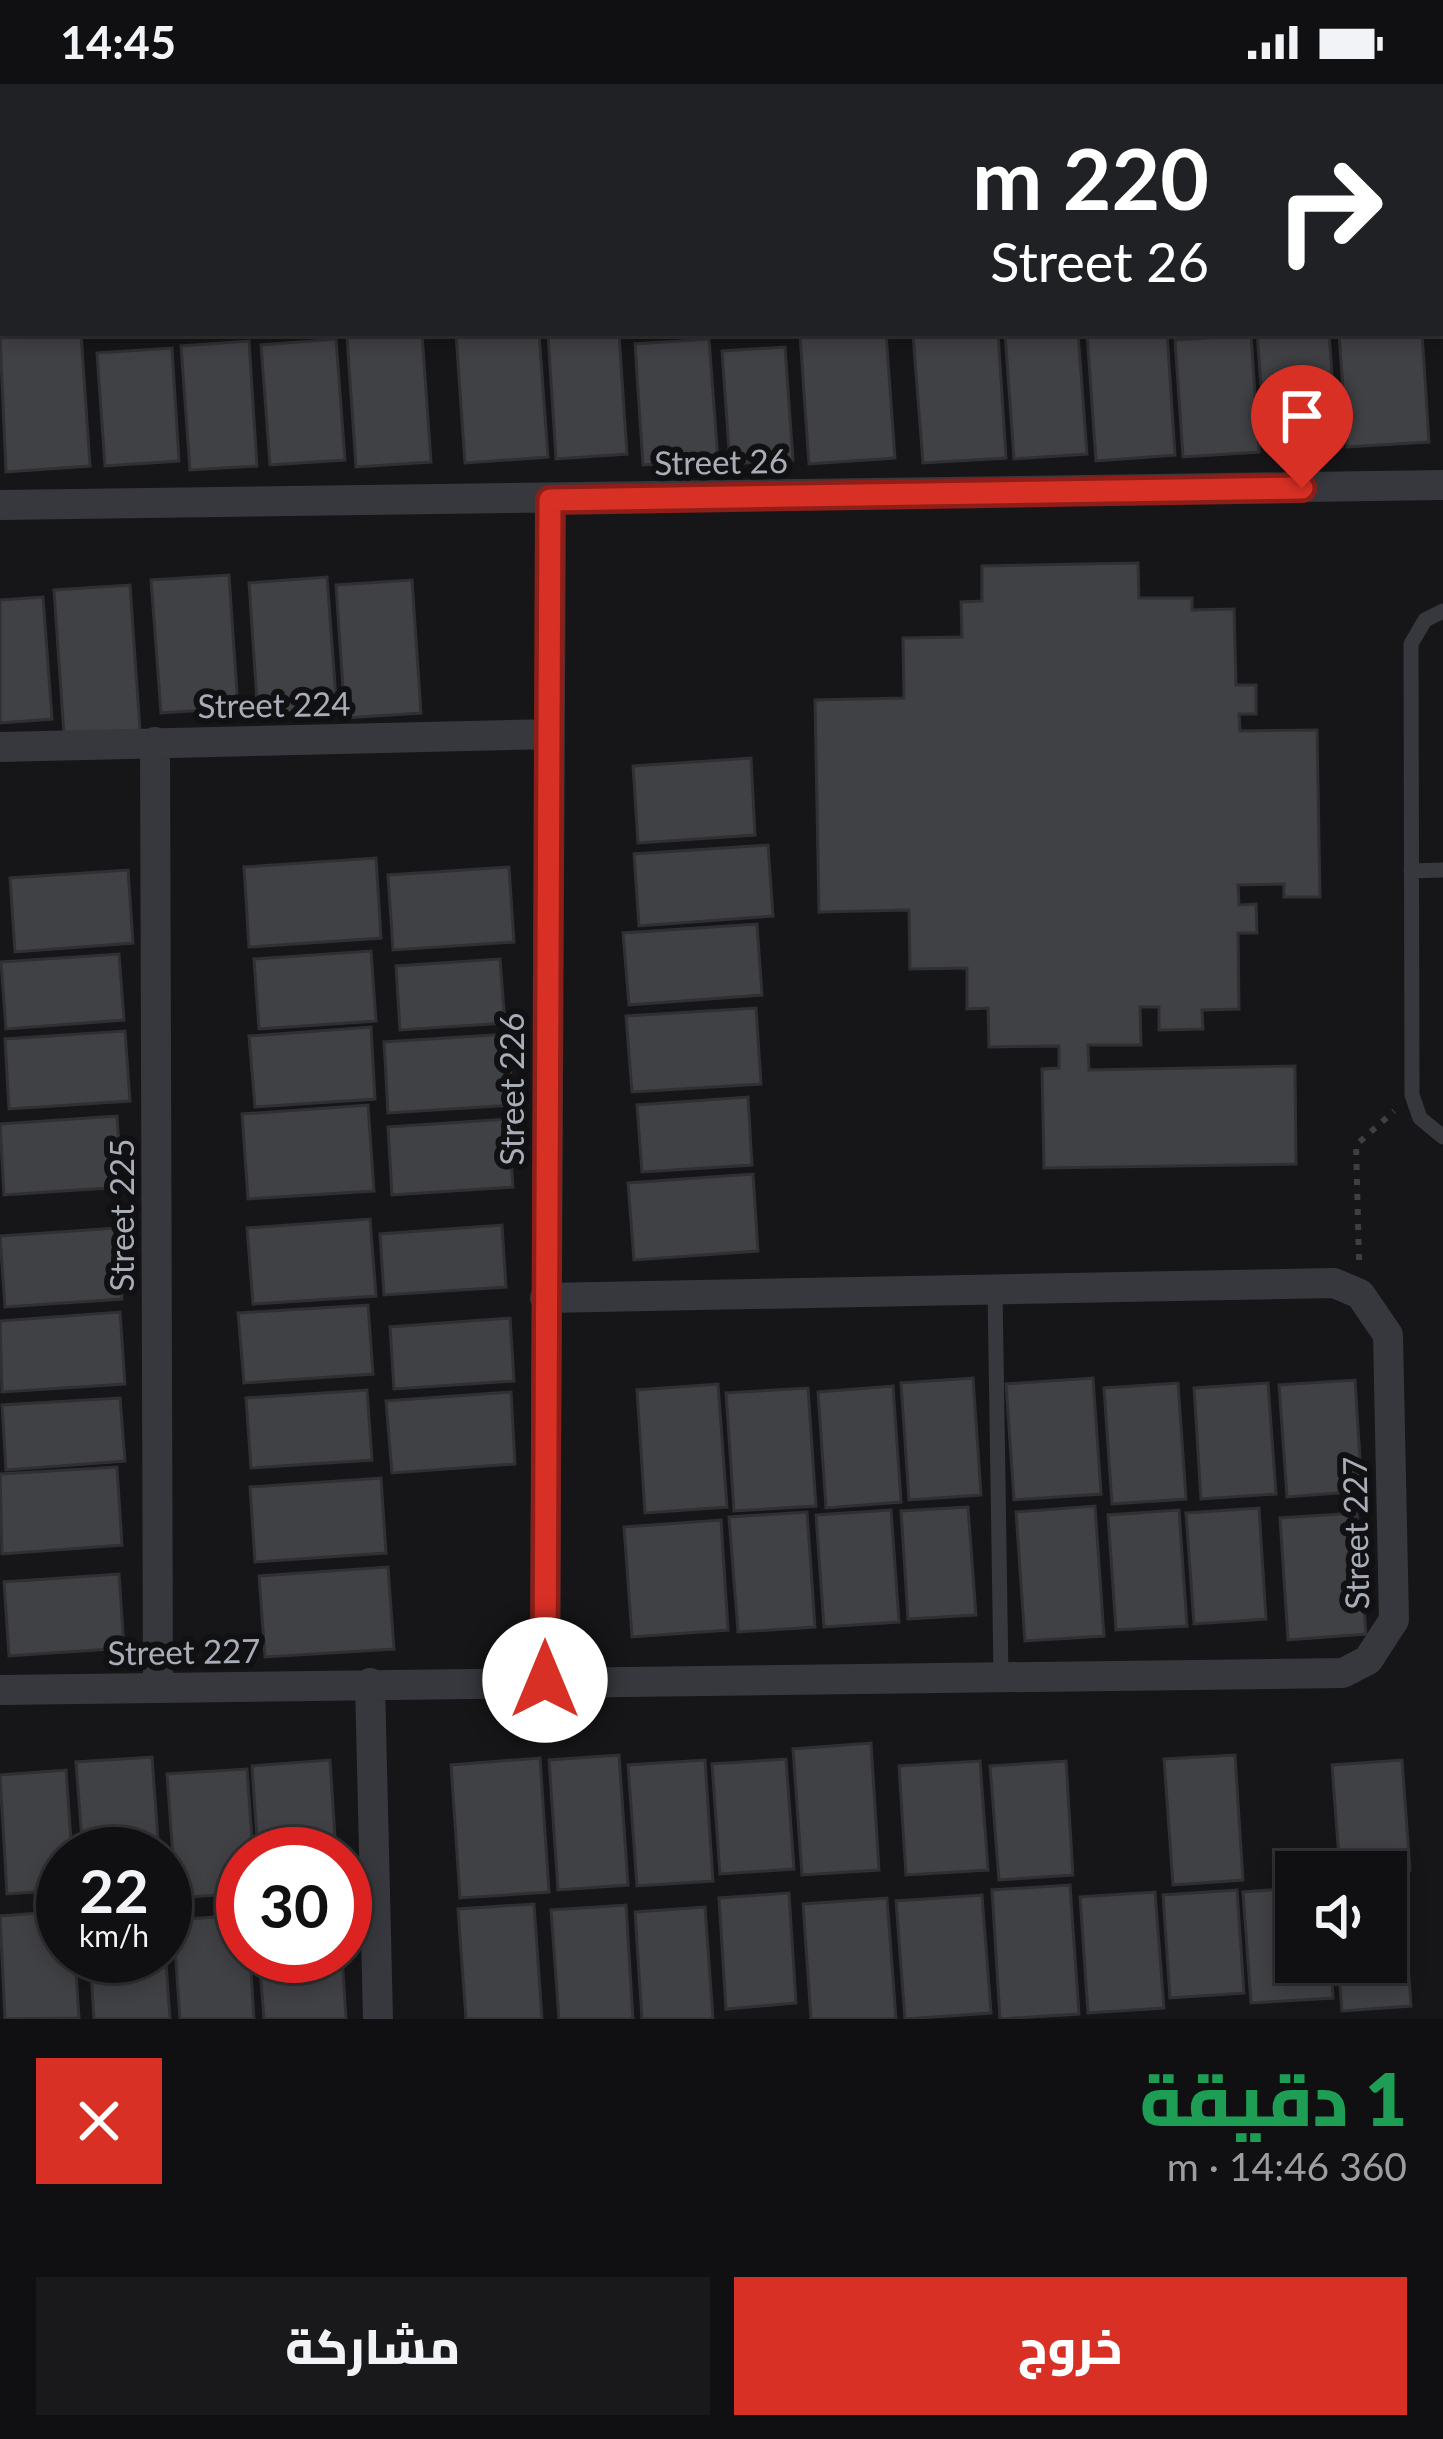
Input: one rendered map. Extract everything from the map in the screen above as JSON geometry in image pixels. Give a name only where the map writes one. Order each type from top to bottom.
[{"type":"street","name":"Street 26","points":[[0,506],[1443,485]]},
{"type":"street","name":"Street 226","points":[[545,1680],[550,500]]},
{"type":"street","name":"Street 224","points":[[0,747],[550,734]]},
{"type":"street","name":"Street 225","points":[[155,742],[158,1687]]},
{"type":"street","points":[[545,1298],[1298,1283],[1334,1283],[1360,1294]]},
{"type":"street","name":"Street 227","points":[[0,1690],[1343,1673],[1368,1660],[1394,1620],[1388,1335],[1360,1294]]},
{"type":"street","points":[[370,1683],[378,2019]]},
{"type":"lane","points":[[1443,611],[1425,620],[1411,644],[1412,1095],[1420,1118],[1443,1137]]},
{"type":"lane","points":[[1411,871],[1443,870]]},
{"type":"lane","points":[[995,1289],[1001,1676]]},
{"type":"path","points":[[1360,1294],[1356,1145],[1412,1095]]},
{"type":"building","points":[[0,336],[81,336],[90,466],[6,472]]},
{"type":"building","points":[[422,336],[431,462],[356,467],[347,337]]},
{"type":"building","points":[[456,336],[539,336],[548,457],[465,463]]},
{"type":"building","points":[[548,336],[619,336],[627,454],[556,459]]},
{"type":"building","points":[[800,336],[886,336],[895,458],[809,464]]},
{"type":"building","points":[[913,336],[998,336],[1006,458],[923,463]]},
{"type":"building","points":[[1005,336],[1078,336],[1087,454],[1014,459]]},
{"type":"building","points":[[1087,336],[1167,336],[1175,455],[1096,461]]},
{"type":"building","points":[[1251,336],[1259,452],[1183,457],[1175,340]]},
{"type":"building","points":[[1257,336],[1329,336],[1337,445],[1266,450]]},
{"type":"building","points":[[1339,336],[1422,336],[1429,442],[1347,447]]},
{"type":"building","points":[[336,339],[345,460],[270,465],[261,345]]},
{"type":"building","points":[[709,339],[718,460],[643,465],[635,344]]},
{"type":"building","points":[[249,341],[257,466],[190,470],[181,346]]},
{"type":"building","points":[[785,347],[793,460],[730,464],[722,351]]},
{"type":"building","points":[[172,348],[179,461],[105,466],[97,353]]},
{"type":"building","points":[[1138,563],[1139,598],[1192,598],[1192,610],[1234,609],[1236,685],[1256,685],[1256,714],[1239,714],[1240,731],[1317,730],[1320,897],[1284,897],[1284,884],[1238,885],[1239,905],[1256,904],[1257,933],[1238,933],[1239,1009],[1202,1010],[1203,1029],[1159,1030],[1159,1007],[1140,1007],[1141,1045],[1088,1045],[1089,1070],[1295,1066],[1296,1164],[1044,1168],[1042,1069],[1059,1068],[1059,1046],[989,1047],[988,1008],[967,1009],[967,968],[910,969],[909,910],[819,912],[815,700],[904,698],[903,638],[962,637],[961,602],[982,601],[982,566]]},
{"type":"building","points":[[229,575],[238,708],[161,713],[151,580]]},
{"type":"building","points":[[327,577],[337,712],[258,717],[249,583]]},
{"type":"building","points":[[412,580],[421,713],[345,718],[336,585]]},
{"type":"building","points":[[130,585],[140,730],[64,735],[54,590]]},
{"type":"building","points":[[43,597],[52,719],[0,723],[0,600]]},
{"type":"building","points":[[751,758],[755,835],[638,843],[633,766]]},
{"type":"building","points":[[768,845],[773,916],[639,926],[634,854]]},
{"type":"building","points":[[376,858],[381,938],[249,947],[244,867]]},
{"type":"building","points":[[509,867],[514,942],[393,950],[388,875]]},
{"type":"building","points":[[128,870],[133,943],[15,952],[10,878]]},
{"type":"building","points":[[757,924],[762,995],[629,1005],[623,933]]},
{"type":"building","points":[[371,951],[376,1021],[259,1029],[254,959]]},
{"type":"building","points":[[119,954],[124,1020],[6,1029],[1,962]]},
{"type":"building","points":[[500,959],[505,1023],[400,1030],[396,966]]},
{"type":"building","points":[[756,1008],[761,1084],[632,1092],[626,1016]]},
{"type":"building","points":[[371,1027],[375,1099],[255,1107],[249,1036]]},
{"type":"building","points":[[125,1031],[130,1101],[9,1109],[5,1039]]},
{"type":"building","points":[[508,1034],[513,1105],[388,1113],[384,1042]]},
{"type":"building","points":[[748,1097],[752,1165],[642,1172],[637,1105]]},
{"type":"building","points":[[368,1105],[374,1191],[248,1199],[242,1114]]},
{"type":"building","points":[[117,1116],[122,1187],[4,1195],[0,1124]]},
{"type":"building","points":[[508,1119],[513,1187],[392,1195],[388,1127]]},
{"type":"building","points":[[753,1174],[758,1251],[634,1260],[628,1183]]},
{"type":"building","points":[[370,1219],[376,1296],[253,1304],[247,1228]]},
{"type":"building","points":[[502,1225],[506,1287],[384,1295],[380,1234]]},
{"type":"building","points":[[117,1228],[122,1299],[5,1307],[0,1236]]},
{"type":"building","points":[[368,1305],[373,1374],[244,1383],[238,1313]]},
{"type":"building","points":[[120,1312],[125,1384],[2,1392],[0,1321]]},
{"type":"building","points":[[510,1318],[514,1381],[394,1389],[390,1327]]},
{"type":"building","points":[[973,1378],[981,1495],[909,1500],[901,1383]]},
{"type":"building","points":[[1093,1378],[1101,1494],[1014,1500],[1006,1384]]},
{"type":"building","points":[[1355,1380],[1362,1491],[1287,1497],[1279,1385]]},
{"type":"building","points":[[1178,1383],[1186,1499],[1112,1504],[1104,1388]]},
{"type":"building","points":[[1268,1383],[1276,1494],[1201,1499],[1194,1388]]},
{"type":"building","points":[[718,1384],[727,1507],[645,1513],[637,1390]]},
{"type":"building","points":[[893,1386],[901,1502],[826,1508],[818,1392]]},
{"type":"building","points":[[808,1388],[816,1506],[734,1511],[726,1393]]},
{"type":"building","points":[[367,1390],[372,1460],[251,1468],[246,1398]]},
{"type":"building","points":[[511,1392],[515,1464],[392,1473],[386,1401]]},
{"type":"building","points":[[120,1398],[125,1461],[6,1470],[2,1405]]},
{"type":"building","points":[[117,1467],[122,1545],[2,1554],[0,1474]]},
{"type":"building","points":[[381,1478],[386,1553],[255,1562],[250,1487]]},
{"type":"building","points":[[1095,1506],[1104,1636],[1025,1641],[1016,1512]]},
{"type":"building","points":[[968,1507],[976,1615],[908,1619],[901,1511]]},
{"type":"building","points":[[1259,1508],[1266,1619],[1194,1624],[1186,1513]]},
{"type":"building","points":[[891,1510],[899,1622],[824,1627],[816,1515]]},
{"type":"building","points":[[1179,1510],[1187,1626],[1116,1630],[1108,1515]]},
{"type":"building","points":[[807,1512],[815,1627],[738,1632],[729,1517]]},
{"type":"building","points":[[1357,1513],[1366,1634],[1288,1640],[1280,1518]]},
{"type":"building","points":[[721,1520],[728,1630],[632,1637],[624,1527]]},
{"type":"building","points":[[388,1567],[394,1649],[265,1657],[259,1576]]},
{"type":"building","points":[[119,1574],[124,1648],[9,1656],[4,1582]]},
{"type":"building","points":[[871,1743],[879,1870],[802,1875],[793,1749]]},
{"type":"building","points":[[619,1755],[628,1885],[558,1890],[549,1760]]},
{"type":"building","points":[[1235,1755],[1243,1880],[1173,1885],[1164,1759]]},
{"type":"building","points":[[152,1757],[157,1827],[81,1827],[76,1762]]},
{"type":"building","points":[[540,1758],[549,1892],[460,1898],[451,1765]]},
{"type":"building","points":[[786,1759],[794,1869],[720,1874],[712,1764]]},
{"type":"building","points":[[330,1760],[334,1827],[256,1827],[252,1766]]},
{"type":"building","points":[[705,1760],[713,1881],[637,1886],[628,1765]]},
{"type":"building","points":[[1402,1760],[1410,1870],[1407,1851],[1338,1851],[1332,1765]]},
{"type":"building","points":[[980,1761],[988,1870],[906,1875],[899,1766]]},
{"type":"building","points":[[1066,1761],[1073,1875],[999,1880],[990,1766]]},
{"type":"building","points":[[247,1769],[251,1827],[216,1827],[216,1895],[192,1897],[192,1827],[171,1827],[167,1774]]},
{"type":"building","points":[[66,1770],[70,1827],[36,1827],[36,1892],[7,1894],[0,1775]]},
{"type":"building","points":[[1070,1885],[1079,2014],[1000,2019],[992,1890]]},
{"type":"building","points":[[1237,1890],[1244,1993],[1170,1998],[1163,1895]]},
{"type":"building","points":[[1275,1890],[1275,1983],[1332,1983],[1333,1998],[1251,2003],[1243,1892]]},
{"type":"building","points":[[1155,1892],[1164,2008],[1088,2013],[1080,1897]]},
{"type":"building","points":[[789,1893],[796,2003],[726,2009],[719,1898]]},
{"type":"building","points":[[982,1895],[991,2013],[905,2019],[896,1901]]},
{"type":"building","points":[[887,1898],[896,2019],[811,2019],[803,1904]]},
{"type":"building","points":[[534,1904],[542,2019],[466,2019],[458,1909]]},
{"type":"building","points":[[626,1905],[633,2019],[559,2019],[551,1910]]},
{"type":"building","points":[[705,1907],[713,2019],[642,2019],[635,1912]]},
{"type":"building","points":[[36,1913],[36,1983],[77,1983],[79,2018],[5,2019],[0,1916]]},
{"type":"building","points":[[216,1917],[216,1983],[252,1983],[254,2019],[180,2019],[177,1983],[192,1983],[192,1919]]},
{"type":"building","points":[[1407,1947],[1411,2006],[1342,2011],[1340,1983],[1407,1983]]},
{"type":"building","points":[[92,1983],[167,1983],[170,2019],[94,2019]]},
{"type":"building","points":[[261,1983],[344,1983],[346,2019],[264,2019]]},
{"type":"route","points":[[545,1680],[550,500],[1302,488]]}]
